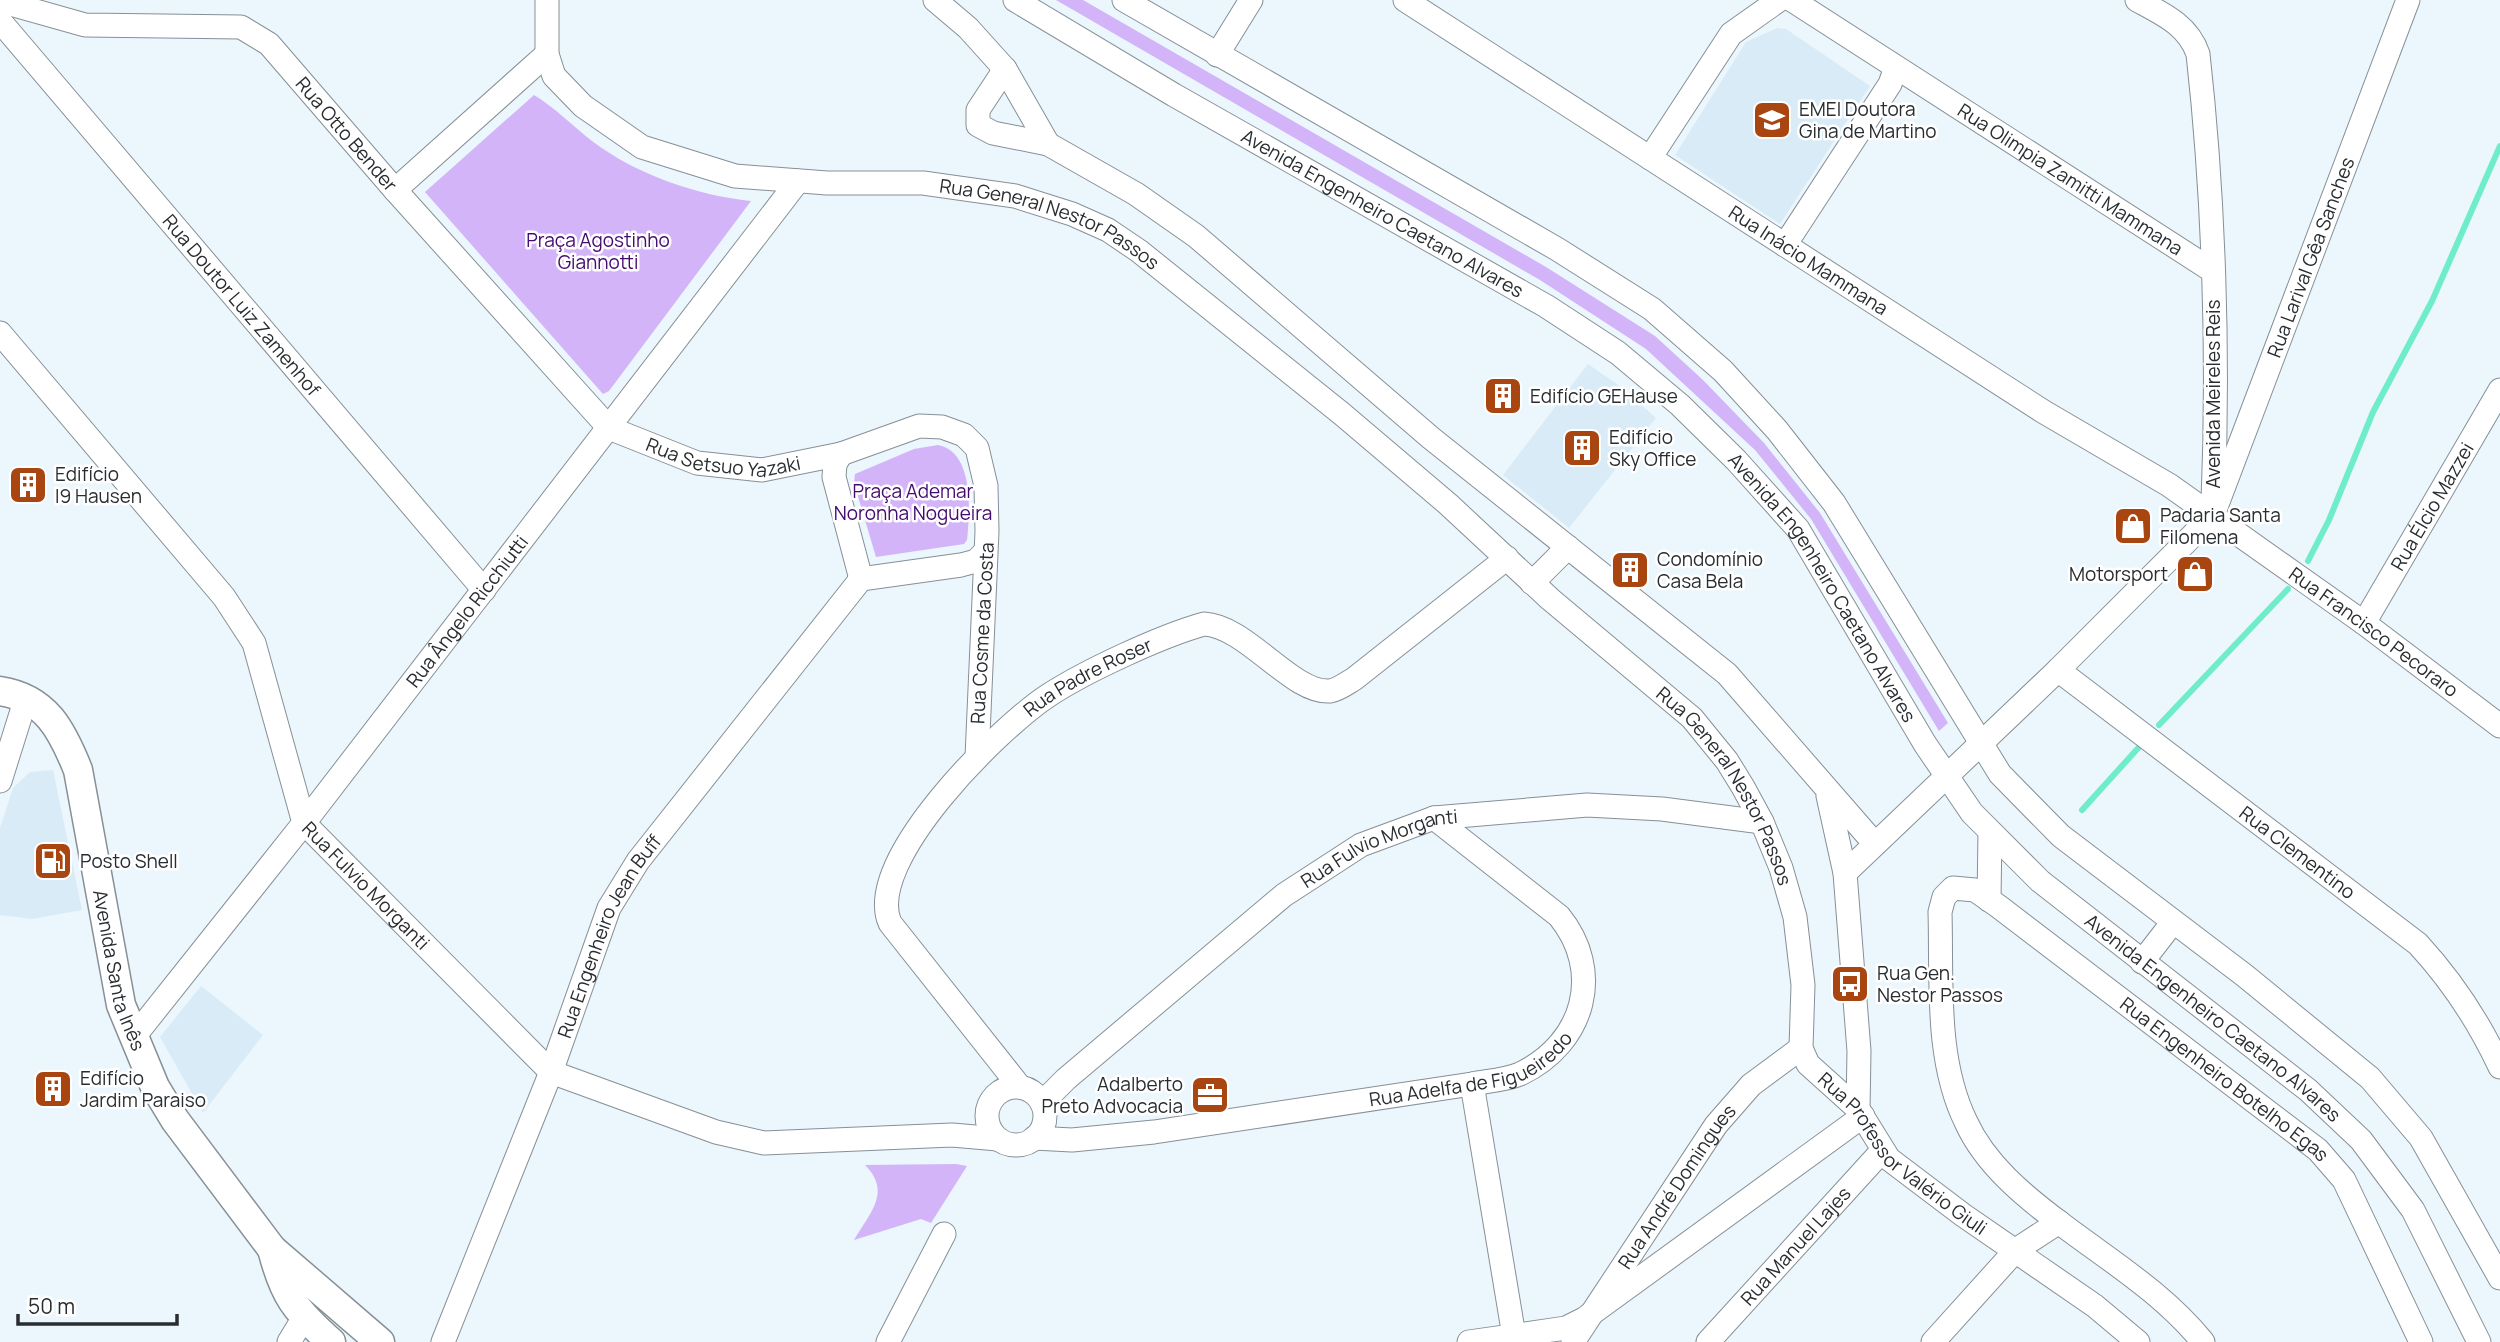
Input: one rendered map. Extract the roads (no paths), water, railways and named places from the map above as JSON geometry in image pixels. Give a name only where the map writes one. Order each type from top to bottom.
[{"type":"main road","name":"Avenida Santa Inês","points":[[13,694],[45,709],[64,735],[78,770],[121,1005],[155,1087],[175,1120],[293,1279],[377,1340]]},
{"type":"main road","name":"Avenida Santa Inês","points":[[293,1279],[296,1330],[331,1342]]},
{"type":"street","name":"Rua General Nestor Passos","points":[[547,0],[547,54],[554,76],[583,106],[642,147],[736,176],[798,181],[923,183],[1015,196],[1072,214],[1108,230],[1139,251],[1342,414],[1532,583],[1692,718],[1727,761],[1762,822],[1795,917],[1803,985],[1801,1048]]},
{"type":"street","points":[[935,0],[968,28],[1005,69],[1048,144]]},
{"type":"street","name":"Avenida Engenheiro Caetano Alvares","points":[[1015,0],[1174,95],[1546,306],[1626,359],[1699,424],[1798,529],[1946,776],[1990,832],[2040,881],[2308,1090],[2361,1140],[2413,1210],[2479,1342]]},
{"type":"street","points":[[1124,0],[1557,249],[1652,309],[1702,351],[1741,390],[1811,470],[2000,774],[2061,836],[2370,1078],[2421,1138],[2500,1278]]},
{"type":"street","points":[[1217,55],[1251,0]]},
{"type":"street","name":"Rua Inácio Mammana","points":[[1405,0],[2044,412],[2213,515]]},
{"type":"street","points":[[1650,158],[1731,34],[1779,0]]},
{"type":"street","name":"Rua Olimpia Zamitti Mammana","points":[[1792,0],[2213,271]]},
{"type":"street","name":"Avenida Meireles Reis","points":[[1845,873],[2058,670],[2213,515],[2216,438],[2213,271],[2198,54],[2193,39],[2183,28],[2137,0]]},
{"type":"street","name":"Rua Larival Gêa Sanches","points":[[2213,515],[2408,0]]},
{"type":"street","name":"Rua Otto Bender","points":[[0,1],[85,25],[241,27],[269,44],[395,190],[609,428]]},
{"type":"street","name":"Rua Doutor Luiz Zamenhof","points":[[0,21],[484,590]]},
{"type":"street","points":[[395,190],[547,54]]},
{"type":"street","points":[[1785,246],[1890,84],[1895,70],[1891,64]]},
{"type":"street","points":[[1005,69],[978,110],[978,125],[1001,135],[1048,144],[1136,194],[1196,236],[1431,438],[1727,674],[1784,736],[1875,844]]},
{"type":"street","name":"Rua Ângelo Ricchiutti","points":[[133,1038],[304,823],[798,181]]},
{"type":"street","name":"Rua Fulvio Morganti","points":[[0,333],[224,597],[254,643],[304,823],[551,1072],[716,1132],[764,1143],[952,1135],[998,1139]]},
{"type":"street","name":"Rua Élcio Mazzei","points":[[2364,623],[2500,390]]},
{"type":"street","name":"Rua Cosme da Costa","points":[[841,454],[919,426],[942,427],[964,435],[977,448],[984,475],[985,552],[977,757]]},
{"type":"street","name":"Rua Setsuo Yazaki","points":[[609,428],[697,463],[762,470],[841,454]]},
{"type":"street","points":[[841,454],[835,464],[834,477],[861,579],[961,565],[976,561],[985,552]]},
{"type":"street","name":"Rua Francisco Pecoraro","points":[[2213,515],[2364,623],[2500,726]]},
{"type":"street","points":[[1532,583],[1568,547]]},
{"type":"street","name":"Rua Padre Roser","points":[[1027,1097],[992,1048],[890,923],[884,903],[892,869],[907,843],[977,757],[1021,715],[1051,694],[1127,656],[1203,624],[1213,625],[1233,634],[1307,685],[1334,690],[1354,679],[1507,558]]},
{"type":"street","name":"Rua Engenheiro Jean Buff","points":[[443,1342],[551,1072],[610,908],[638,861],[861,579]]},
{"type":"street","name":"Rua Clementino","points":[[2058,670],[2418,944],[2451,982],[2476,1020],[2500,1067]]},
{"type":"street","points":[[0,781],[13,694]]},
{"type":"street","points":[[1469,1342],[1566,1328],[1589,1316],[1861,1113],[1859,1051],[1845,873],[1835,816],[1826,789]]},
{"type":"street","name":"Rua Fulvio Morganti","points":[[1027,1097],[1066,1079],[1284,895],[1361,845],[1434,818],[1587,805],[1662,809],[1762,822]]},
{"type":"street","name":"Rua Adelfa de Figueiredo","points":[[1034,1139],[1154,1132],[1517,1076],[1562,1044],[1581,1005],[1584,968],[1570,930],[1559,916],[1434,818]]},
{"type":"street","points":[[1989,900],[1990,832]]},
{"type":"street","name":"Rua Engenheiro Botelho Egas","points":[[2059,1222],[2001,1174],[1966,1123],[1947,1066],[1940,912],[1944,897],[1953,888],[1975,890],[1989,900],[2318,1150],[2344,1180],[2421,1342]]},
{"type":"street","points":[[2142,962],[2173,922]]},
{"type":"street","name":"Rua Professor Valério Giuli","points":[[1801,1048],[1816,1073],[1861,1113],[1882,1151],[1913,1178],[2095,1306],[2138,1342]]},
{"type":"street","name":"Rua André Domingues","points":[[1573,1342],[1716,1125],[1751,1085],[1801,1048]]},
{"type":"street","points":[[1472,1084],[1514,1336]]},
{"type":"street","points":[[1027,1097],[1041,1131],[1034,1139],[1016,1145],[998,1139],[991,1133],[986,1114],[988,1105],[1027,1097]]},
{"type":"street","points":[[1027,1097],[1063,1129],[1086,1138]]},
{"type":"street","name":"Rua Fulvio Morganti","points":[[952,1135],[974,1126],[986,1114]]},
{"type":"street","name":"Rua Manuel Lajes","points":[[1708,1342],[1882,1151]]},
{"type":"street","points":[[1933,1342],[2016,1250],[2059,1222],[2166,1301],[2203,1342]]},
{"type":"street","points":[[888,1342],[943,1234]]},
{"type":"waterway","points":[[2308,561],[2329,520],[2373,412],[2432,301],[2500,146]]},
{"type":"waterway","points":[[2159,725],[2288,589]]},
{"type":"waterway","points":[[2082,810],[2140,746]]},
{"type":"place","name":"EMEI Doutora Gina de Martino","points":[[1772,120]]},
{"type":"place","name":"Edifício GEHause","points":[[1503,396]]},
{"type":"place","name":"Edifício Sky Office","points":[[1582,448]]},
{"type":"place","name":"Edifício I9 Hausen","points":[[28,485]]},
{"type":"place","name":"Padaria Santa Filomena","points":[[2133,526]]},
{"type":"place","name":"Condomínio Casa Bela","points":[[1630,570]]},
{"type":"place","name":"Motorsport","points":[[2195,574]]},
{"type":"place","name":"Posto Shell","points":[[53,861]]},
{"type":"place","name":"Rua Gen. Nestor Passos","points":[[1850,984]]},
{"type":"place","name":"Edifício Jardim Paraiso","points":[[53,1089]]},
{"type":"place","name":"Adalberto Preto Advocacia","points":[[1210,1095]]},
{"type":"park label","name":"Praça Agostinho Giannotti","points":[[598,251]]},
{"type":"park label","name":"Praça Ademar Noronha Nogueira","points":[[913,502]]}]
